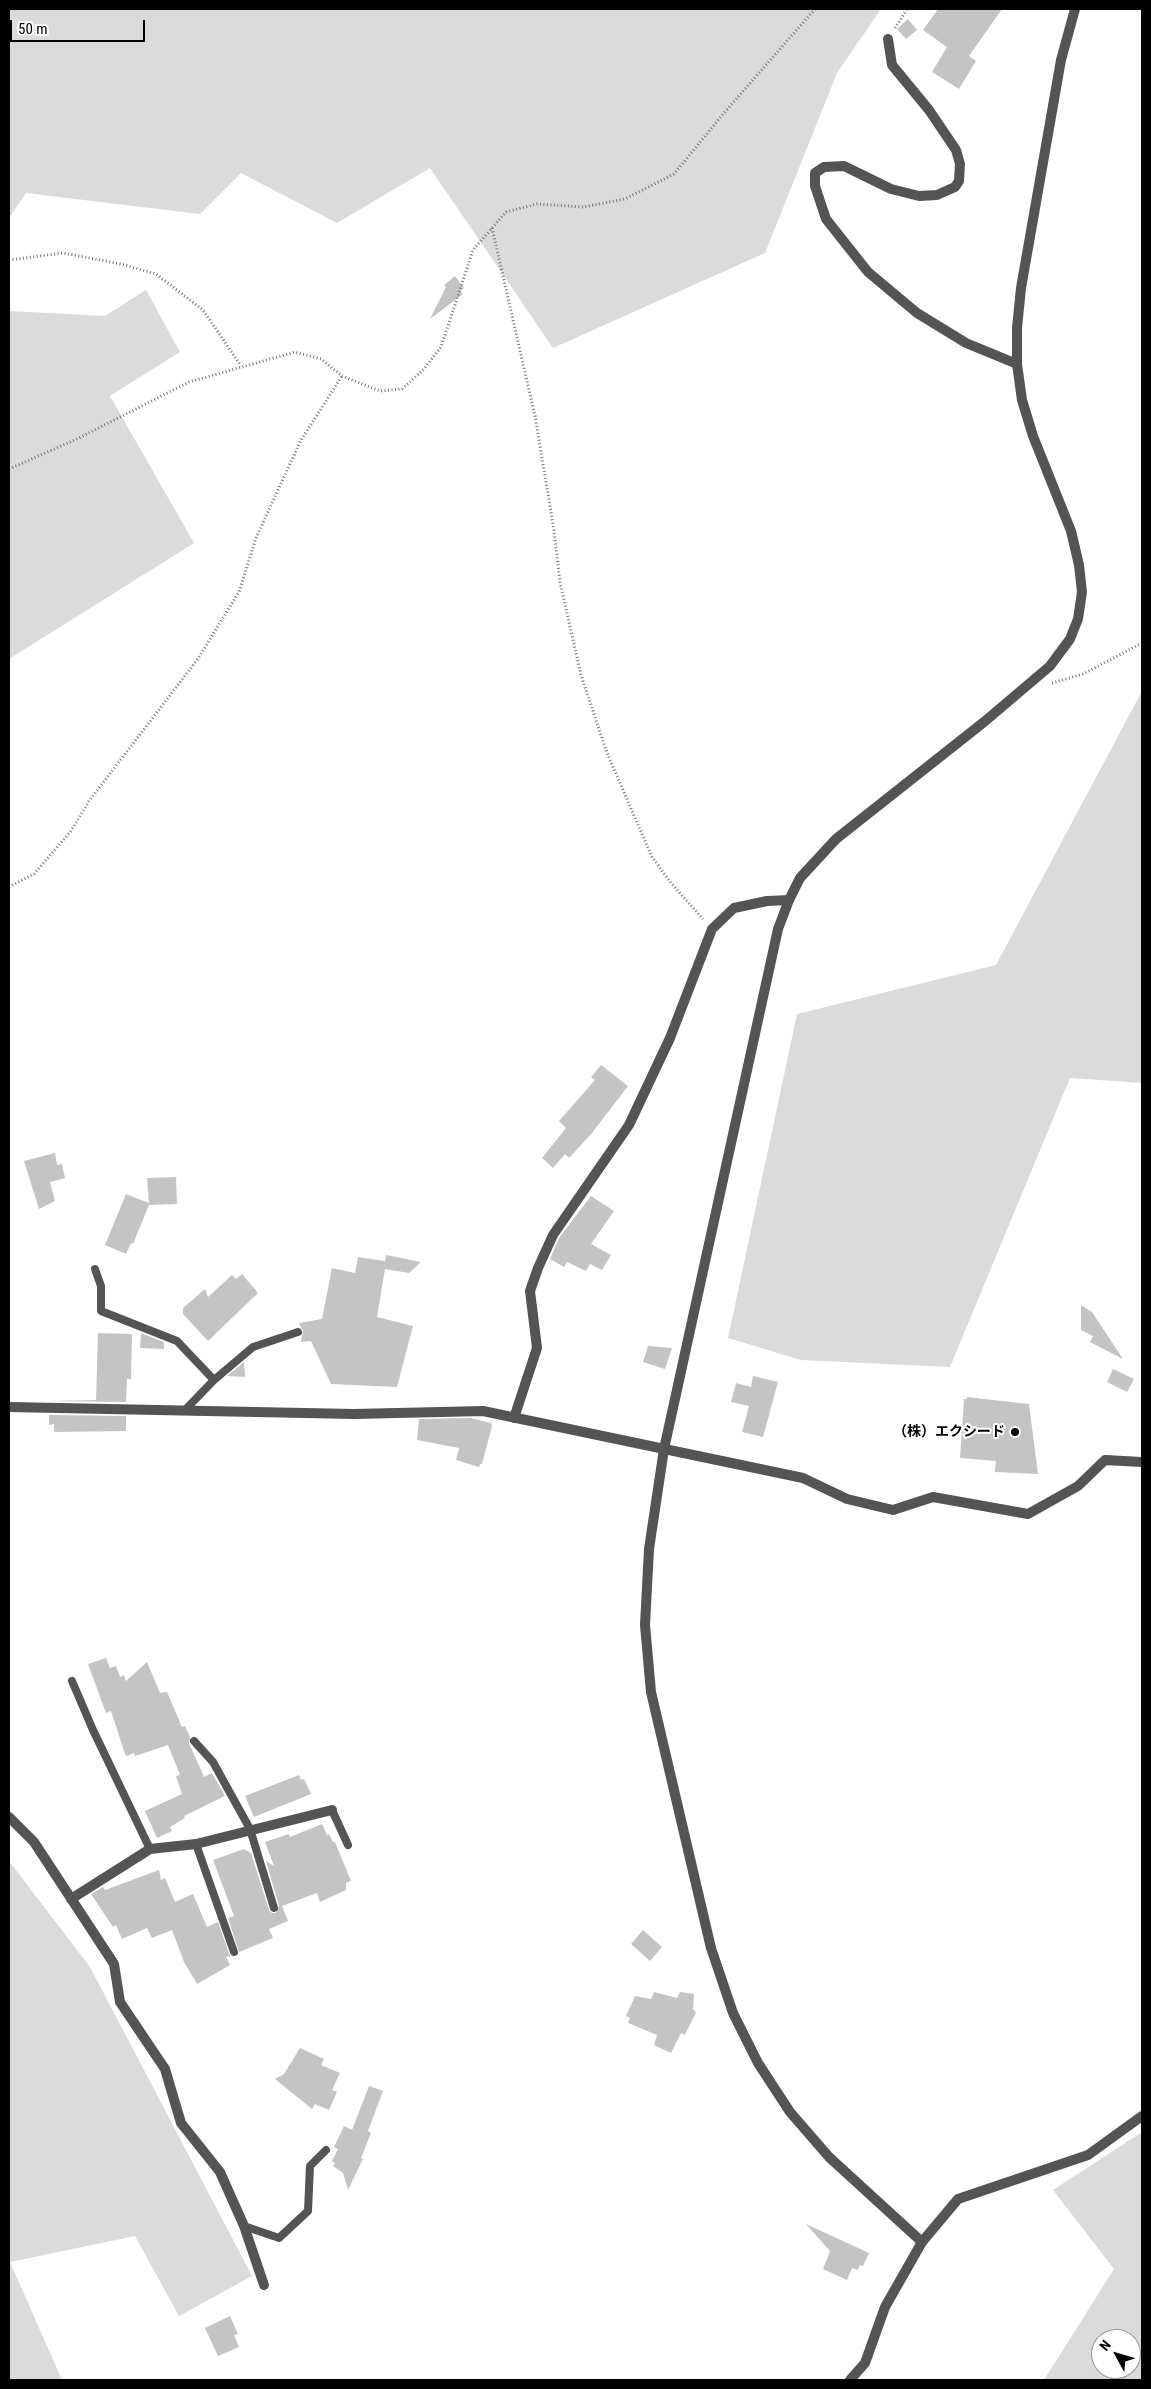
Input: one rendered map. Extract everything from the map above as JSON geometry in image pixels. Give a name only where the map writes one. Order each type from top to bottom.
[{"type":"street","points":[[922,2242],[829,2157],[790,2112],[758,2063],[733,2013],[711,1948],[651,1692],[645,1626],[649,1549],[664,1449],[778,929],[789,900],[800,878],[836,839],[1024,691],[1050,666],[1070,639],[1078,619],[1082,592],[1079,565],[1071,531],[1022,400],[1017,364],[1017,328],[1022,288],[1061,60],[1075,9]]},
{"type":"street","points":[[888,39],[892,65],[929,110],[956,150],[960,164],[960,182],[955,187],[938,195],[919,196],[891,189],[844,166],[824,167],[815,173],[815,186],[826,219],[868,272],[918,312],[966,343],[1017,364]]},
{"type":"street","points":[[514,1418],[537,1348],[530,1292],[538,1268],[553,1236],[629,1125],[670,1038],[712,929],[734,908],[767,901],[789,900]]},
{"type":"street","points":[[9,1407],[354,1414],[483,1411],[803,1478],[847,1499],[893,1510],[933,1497],[1028,1514],[1078,1486],[1105,1460],[1142,1462]]},
{"type":"street","points":[[71,1898],[150,1849],[196,1844],[332,1810]]},
{"type":"street","points":[[9,1817],[34,1842],[114,1964],[120,2002],[165,2069],[181,2122],[220,2172],[244,2226],[264,2285]]},
{"type":"street","points":[[850,2380],[864,2364],[885,2307],[922,2242],[958,2198],[1088,2155],[1142,2116]]},
{"type":"lane","points":[[95,1269],[101,1286],[101,1311],[177,1341],[214,1380]]},
{"type":"lane","points":[[185,1410],[214,1380],[253,1347],[298,1332]]},
{"type":"lane","points":[[72,1681],[93,1730],[150,1849]]},
{"type":"lane","points":[[194,1741],[213,1762],[250,1829],[274,1908]]},
{"type":"lane","points":[[332,1810],[348,1845]]},
{"type":"lane","points":[[196,1844],[234,1952]]},
{"type":"lane","points":[[244,2226],[279,2238],[308,2211],[310,2166],[326,2150]]},
{"type":"path","points":[[9,469],[79,438],[189,382],[295,352],[321,359],[342,376],[380,391],[402,389],[424,370],[441,347],[473,250],[506,212],[537,204],[583,207],[625,198],[674,174],[724,113],[815,9]]},
{"type":"path","points":[[888,39],[907,9]]},
{"type":"path","points":[[492,228],[535,416],[554,530],[560,582],[580,675],[607,752],[652,857],[671,883],[712,929]]},
{"type":"path","points":[[9,260],[63,253],[121,264],[156,274],[203,310],[241,366]]},
{"type":"path","points":[[9,887],[34,874],[72,831],[89,801],[197,660],[239,592],[256,538],[301,440],[342,376]]},
{"type":"path","points":[[1049,684],[1083,674],[1142,643]]},
{"type":"shaded area","points":[[9,9],[881,9],[837,73],[765,253],[553,348],[430,168],[337,223],[241,173],[200,214],[26,193],[9,218]]},
{"type":"shaded area","points":[[146,290],[180,352],[110,396],[194,543],[9,659],[9,311],[105,316]]},
{"type":"shaded area","points":[[1142,691],[1142,1083],[1070,1078],[950,1367],[801,1360],[728,1338],[797,1014],[996,965]]},
{"type":"shaded area","points":[[9,1861],[90,1967],[252,2276],[179,2316],[135,2236],[10,2262],[62,2380],[9,2380]]},
{"type":"shaded area","points":[[1142,2132],[1142,2380],[1044,2380],[1114,2269],[1053,2190]]},
{"type":"building","points":[[938,9],[1002,9],[969,56],[976,61],[959,89],[932,72],[947,47],[923,30]]},
{"type":"building","points":[[908,19],[917,30],[906,39],[897,29]]},
{"type":"building","points":[[455,276],[464,288],[460,291],[463,294],[430,319],[446,287],[444,285]]},
{"type":"building","points":[[601,1065],[628,1086],[592,1133],[569,1158],[565,1154],[553,1168],[542,1158],[566,1128],[559,1121],[595,1080],[591,1077]]},
{"type":"building","points":[[55,1153],[57,1165],[62,1164],[65,1178],[50,1182],[55,1201],[39,1209],[24,1161]]},
{"type":"building","points":[[176,1177],[177,1204],[149,1205],[133,1244],[131,1243],[126,1254],[105,1245],[126,1194],[149,1203],[147,1178]]},
{"type":"building","points":[[591,1196],[614,1211],[591,1244],[611,1255],[602,1270],[590,1264],[586,1271],[567,1262],[564,1267],[550,1259],[559,1238]]},
{"type":"building","points":[[386,1255],[421,1262],[409,1273],[385,1269],[377,1317],[413,1326],[397,1387],[331,1384],[311,1341],[301,1342],[303,1331],[299,1323],[322,1319],[332,1268],[355,1273],[358,1257],[385,1261]]},
{"type":"building","points":[[242,1274],[258,1293],[208,1341],[183,1314],[183,1308],[205,1289],[208,1297],[232,1275],[236,1279]]},
{"type":"building","points":[[1081,1305],[1092,1312],[1123,1359],[1090,1342],[1093,1336],[1081,1330]]},
{"type":"building","points":[[98,1333],[132,1334],[131,1379],[127,1379],[126,1402],[49,1401],[96,1400]]},
{"type":"building","points":[[141,1333],[164,1342],[164,1349],[140,1348]]},
{"type":"building","points":[[648,1346],[672,1348],[665,1369],[643,1362]]},
{"type":"building","points":[[244,1362],[245,1377],[227,1376]]},
{"type":"building","points":[[1113,1369],[1134,1379],[1127,1392],[1107,1382]]},
{"type":"building","points":[[753,1376],[778,1382],[763,1437],[742,1432],[749,1406],[731,1402],[736,1383],[751,1387]]},
{"type":"building","points":[[967,1397],[1029,1404],[1038,1474],[995,1472],[996,1461],[960,1458],[964,1399],[967,1399]]},
{"type":"building","points":[[49,1415],[126,1416],[126,1431],[54,1432],[54,1424],[49,1425]]},
{"type":"building","points":[[471,1418],[491,1423],[492,1426],[482,1464],[479,1467],[456,1460],[459,1448],[417,1440],[419,1419]]},
{"type":"building","points":[[106,1658],[110,1668],[116,1666],[120,1677],[124,1675],[126,1681],[147,1662],[160,1693],[167,1692],[182,1727],[185,1726],[190,1737],[189,1743],[204,1777],[212,1773],[225,1796],[184,1816],[185,1818],[170,1827],[172,1831],[157,1838],[145,1811],[182,1794],[176,1776],[180,1775],[168,1745],[135,1756],[134,1753],[127,1756],[125,1754],[111,1711],[106,1713],[88,1664]]},
{"type":"building","points":[[299,1775],[301,1780],[304,1779],[311,1794],[254,1817],[245,1796]]},
{"type":"building","points":[[322,1824],[327,1835],[329,1834],[333,1842],[335,1842],[351,1881],[346,1883],[346,1890],[320,1902],[317,1893],[282,1906],[288,1921],[269,1929],[273,1938],[239,1952],[228,1918],[234,1916],[213,1860],[244,1849],[251,1853],[269,1910],[272,1913],[276,1913],[279,1906],[266,1861],[274,1866],[265,1842],[289,1834],[290,1837]]},
{"type":"building","points":[[159,1870],[161,1880],[165,1878],[175,1902],[193,1894],[207,1927],[218,1922],[230,1956],[226,1957],[230,1965],[197,1984],[184,1962],[172,1930],[152,1938],[147,1928],[122,1939],[116,1925],[113,1927],[91,1894],[103,1887],[105,1890]]},
{"type":"building","points":[[643,1930],[662,1947],[650,1961],[631,1944]]},
{"type":"building","points":[[654,1992],[677,1998],[680,1992],[694,1994],[693,2009],[696,2012],[685,2035],[681,2033],[671,2053],[654,2045],[657,2035],[628,2023],[630,2018],[626,2016],[635,1996],[651,1999]]},
{"type":"building","points":[[300,2048],[324,2059],[321,2065],[340,2073],[332,2090],[337,2092],[329,2110],[315,2104],[312,2109],[275,2079],[284,2074]]},
{"type":"building","points":[[369,2086],[383,2091],[368,2131],[371,2133],[361,2158],[363,2159],[348,2190],[343,2173],[333,2166],[335,2163],[332,2161],[338,2149],[334,2147],[344,2126],[352,2130]]},
{"type":"building","points":[[806,2224],[869,2253],[863,2266],[860,2265],[858,2270],[852,2268],[847,2280],[823,2269],[830,2251]]},
{"type":"building","points":[[230,2316],[238,2334],[234,2335],[239,2347],[218,2356],[205,2328]]},
{"type":"place","name":"（株）エクシード","points":[[1015,1432]]}]
